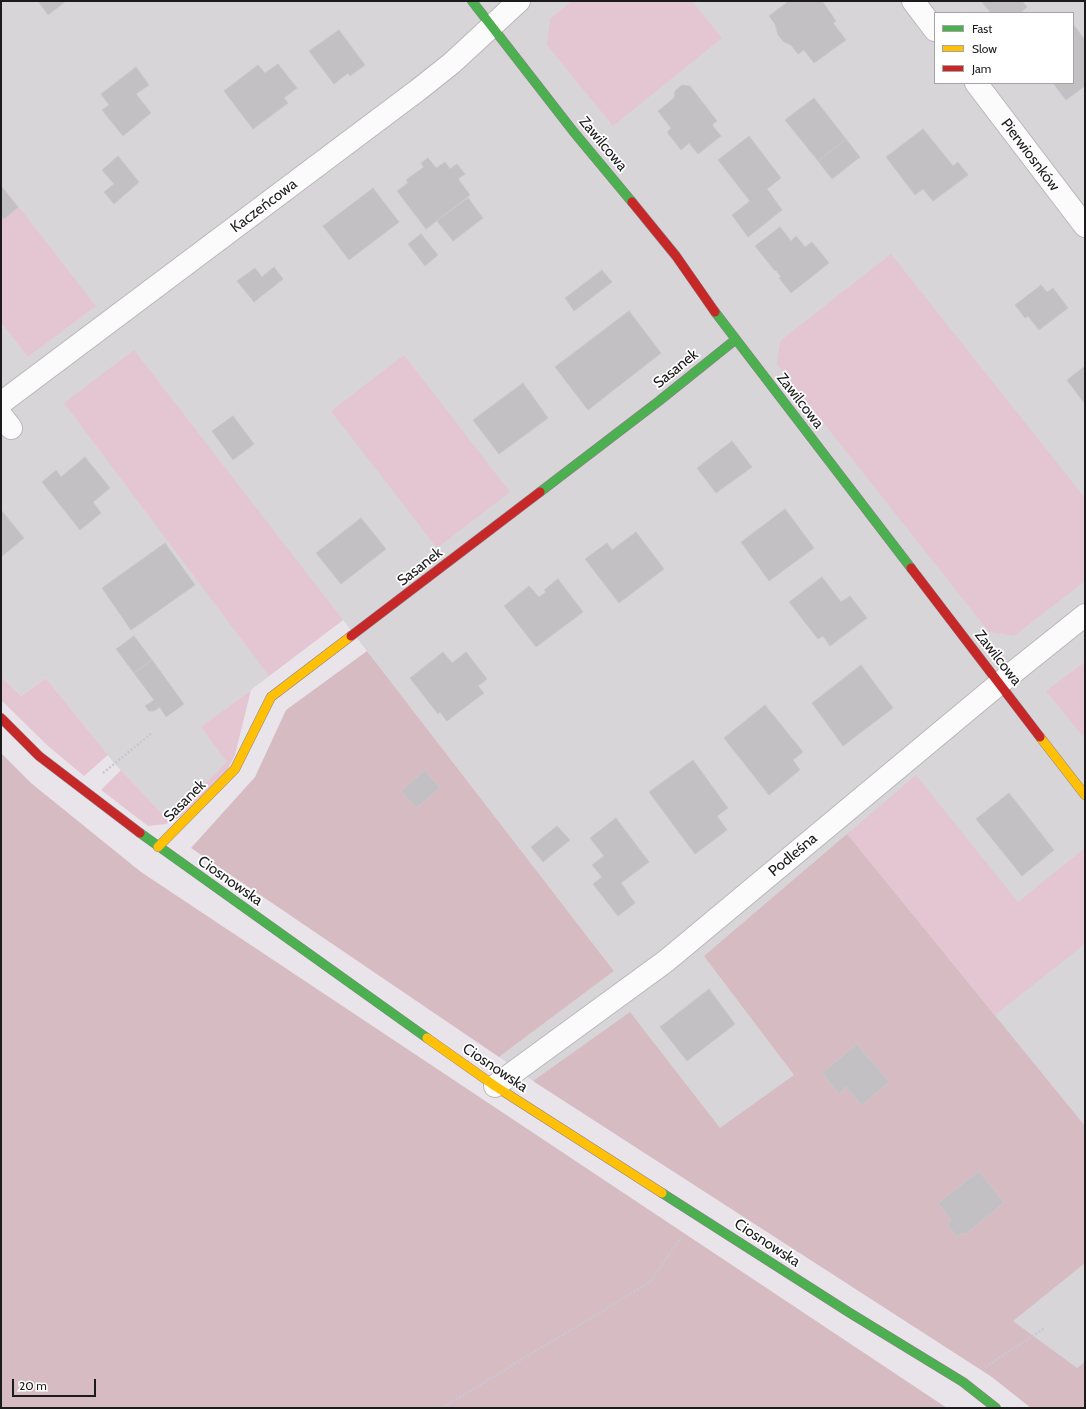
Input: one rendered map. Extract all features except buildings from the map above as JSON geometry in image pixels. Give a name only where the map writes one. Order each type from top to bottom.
[{"type":"street","name":"Zawilcowa","points":[[472,1],[573,132],[676,256],[735,340],[1085,795]]},
{"type":"street","name":"Kaczeńcowa","points":[[1,403],[418,90],[452,63],[519,1]]},
{"type":"street","points":[[913,1],[934,29]]},
{"type":"street","name":"Pierwiosnków","points":[[977,84],[1085,226]]},
{"type":"street","name":"Sasanek","points":[[158,847],[235,770],[272,697],[659,401],[735,340]]},
{"type":"street","name":"Podleśna","points":[[495,1086],[666,961],[1000,683],[1085,615]]},
{"type":"street","name":"Ciosnowska","points":[[1,718],[39,756],[158,847],[495,1086],[850,1313],[962,1382],[996,1408]]},
{"type":"path","points":[[84,791],[152,733]]},
{"type":"path","points":[[442,1408],[650,1282],[696,1214]]},
{"type":"path","points":[[962,1382],[1045,1328]]},
{"type":"shaded area","points":[[1,1],[1085,1],[1085,1408],[1031,1408],[992,1377],[533,1081],[499,1057],[614,971],[343,620],[202,727],[228,762],[168,820],[114,763],[46,678],[21,696],[1,677]]},
{"type":"shaded area","points":[[572,1],[692,1],[722,38],[613,126],[547,45],[550,19]]},
{"type":"shaded area","points":[[1,184],[96,306],[28,357],[1,322],[1,215],[4,219],[18,207]]},
{"type":"shaded area","points":[[891,254],[1085,498],[1085,581],[1014,636],[989,632],[777,364],[780,341]]},
{"type":"shaded area","points":[[134,350],[343,620],[269,676],[64,403]]},
{"type":"shaded area","points":[[404,355],[510,492],[437,548],[331,411]]},
{"type":"shaded area","points":[[367,651],[614,971],[499,1057],[191,848],[255,777],[286,710]]},
{"type":"shaded area","points":[[1085,662],[1085,739],[1046,691]]},
{"type":"shaded area","points":[[1,677],[21,696],[46,678],[108,755],[84,776],[48,746],[1,700]]},
{"type":"shaded area","points":[[251,690],[235,755],[227,771],[180,817],[166,824],[148,826],[101,790],[121,770],[168,820],[227,762],[201,727]]},
{"type":"shaded area","points":[[1,753],[31,783],[141,872],[947,1408],[1,1408]]},
{"type":"shaded area","points":[[916,775],[1018,902],[1085,848],[1085,944],[995,1015],[847,834]]},
{"type":"shaded area","points":[[847,834],[1085,1126],[1085,1263],[1013,1321],[1077,1368],[1085,1362],[1085,1408],[1031,1408],[992,1377],[533,1081],[630,1012],[720,1128],[794,1075],[704,956]]},
{"type":"traffic: fast","points":[[472,1],[573,131],[632,202]]},
{"type":"traffic: fast","points":[[715,312],[911,568]]},
{"type":"traffic: fast","points":[[540,492],[659,401],[735,340]]},
{"type":"traffic: fast","points":[[140,833],[427,1038]]},
{"type":"traffic: fast","points":[[662,1193],[850,1313],[963,1382],[996,1408]]},
{"type":"traffic: slow","points":[[158,847],[235,769],[271,697],[351,636]]},
{"type":"traffic: slow","points":[[1040,737],[1085,795]]},
{"type":"traffic: slow","points":[[427,1038],[495,1086],[662,1193]]},
{"type":"traffic: jam","points":[[632,202],[676,256],[715,312]]},
{"type":"traffic: jam","points":[[351,636],[540,492]]},
{"type":"traffic: jam","points":[[911,568],[1040,737]]},
{"type":"traffic: jam","points":[[1,718],[39,756],[140,833]]}]
